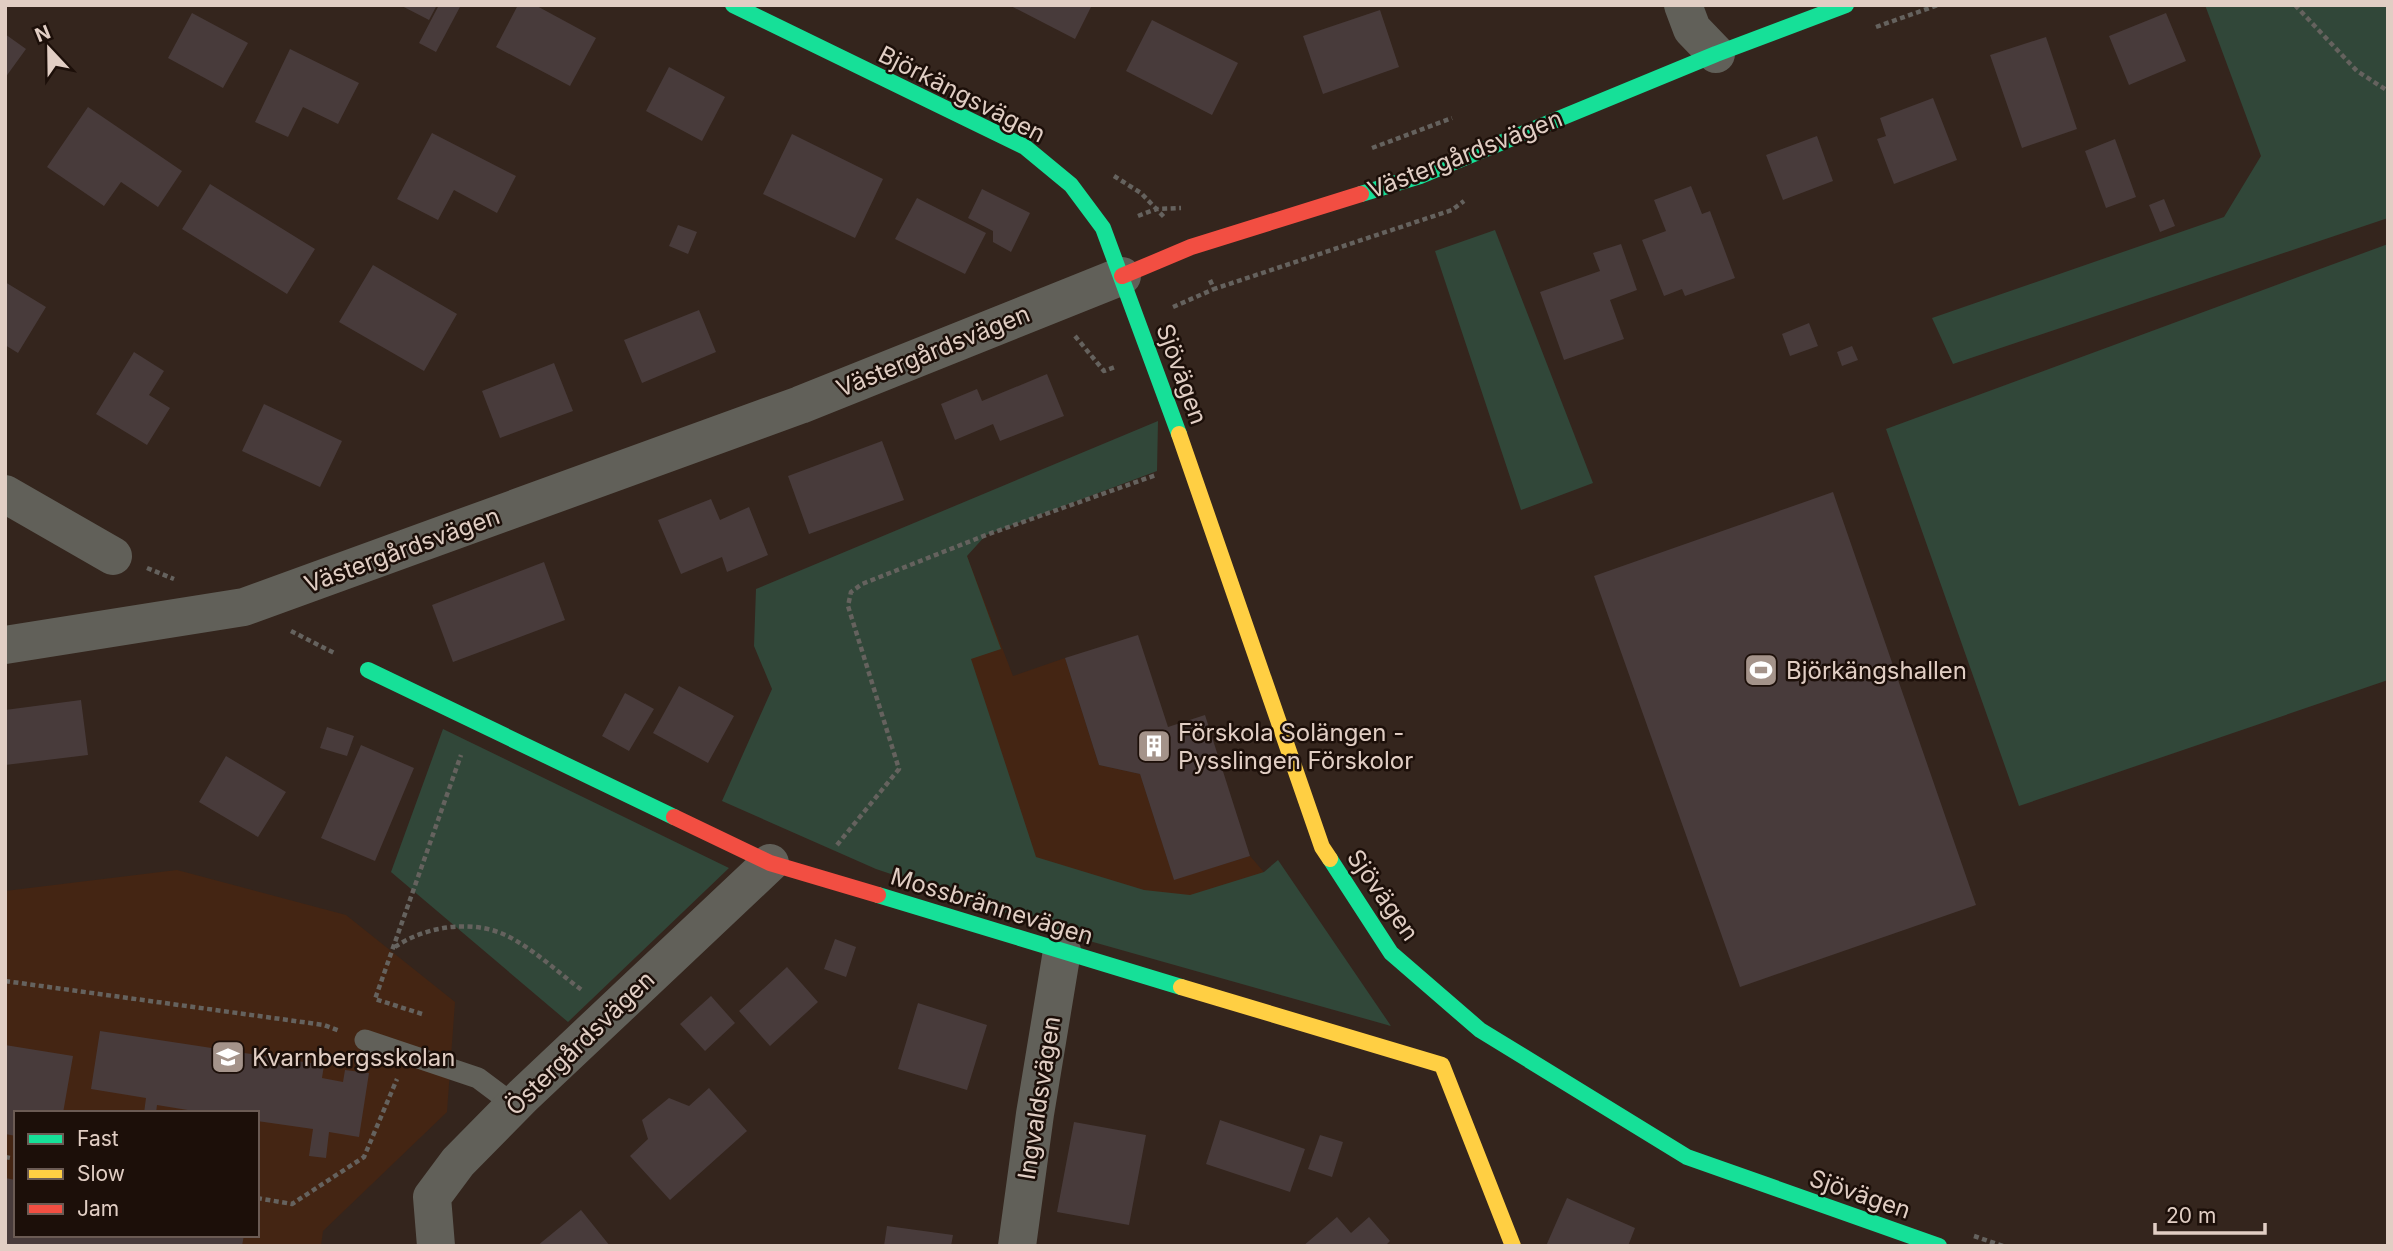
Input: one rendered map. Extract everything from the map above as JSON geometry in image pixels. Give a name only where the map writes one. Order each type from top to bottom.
[{"type":"street","name":"Björkängsvägen","points":[[733,5],[1025,147],[1071,185],[1103,228],[1122,276]]},
{"type":"street","points":[[1683,5],[1692,29],[1716,54]]},
{"type":"street","name":"Västergårdsvägen","points":[[5,645],[244,607],[800,405],[1191,247],[1420,176],[1716,54],[1846,5]]},
{"type":"street","name":"Sjövägen","points":[[1122,276],[1190,463],[1322,847],[1391,953],[1480,1030],[1687,1157],[1939,1246]]},
{"type":"street","points":[[5,494],[113,556]]},
{"type":"street","name":"Mossbrännevägen","points":[[368,670],[770,863],[1442,1065],[1513,1246]]},
{"type":"street","name":"Östergårdsvägen","points":[[436,1246],[432,1197],[458,1162],[514,1105],[770,863]]},
{"type":"street","name":"Ingvaldsvägen","points":[[1017,1246],[1035,1114],[1062,951]]},
{"type":"lane","points":[[366,1040],[478,1078],[514,1105]]},
{"type":"path","points":[[2295,5],[2357,71],[2388,91]]},
{"type":"path","points":[[1359,153],[1461,115]]},
{"type":"path","points":[[1103,228],[1156,209],[1194,207]]},
{"type":"path","points":[[1167,310],[1214,289]]},
{"type":"path","points":[[812,875],[899,769],[848,606],[851,592],[862,584],[986,535],[1190,463]]},
{"type":"path","points":[[422,1014],[375,999],[472,721]]},
{"type":"path","points":[[393,948],[412,935],[442,928],[477,927],[512,938],[611,1013]]},
{"type":"path","points":[[5,981],[324,1025],[366,1040]]},
{"type":"path","points":[[259,1198],[292,1204],[364,1157],[407,1055]]},
{"type":"path","points":[[1965,1232],[2003,1246]]},
{"type":"shaded area","points":[[967,556],[1013,676],[1065,658],[1099,765],[1140,774],[1174,879],[1250,856],[1348,970],[857,854]]},
{"type":"shaded area","name":"Kvarnbergsskolan","points":[[177,870],[346,915],[455,1002],[447,1112],[323,1231],[321,1246],[5,1246],[5,891]]},
{"type":"green space","points":[[2205,5],[2388,5],[2388,218],[1953,364],[1932,318],[2224,217],[2261,156]]},
{"type":"green space","points":[[1495,230],[1593,483],[1521,510],[1435,251]]},
{"type":"green space","points":[[2388,244],[2388,680],[2019,806],[1886,429]]},
{"type":"green space","points":[[1158,421],[1157,471],[986,535],[967,556],[1001,649],[971,659],[1036,857],[1144,890],[1190,895],[1264,872],[1278,860],[1391,1026],[1093,942],[876,869],[722,801],[772,689],[754,646],[756,589]]},
{"type":"green space","points":[[443,729],[729,868],[568,1022],[391,872]]},
{"type":"building","points":[[400,5],[437,5],[429,20]]},
{"type":"building","points":[[439,5],[461,5],[436,52],[419,43]]},
{"type":"building","points":[[518,5],[535,5],[596,38],[570,86],[496,47]]},
{"type":"building","points":[[1009,5],[1092,5],[1075,39]]},
{"type":"building","points":[[1380,10],[1399,67],[1323,94],[1303,36]]},
{"type":"building","points":[[192,13],[248,43],[223,88],[168,58]]},
{"type":"building","points":[[2166,13],[2186,61],[2129,85],[2109,36]]},
{"type":"building","points":[[1152,20],[1238,63],[1212,115],[1126,71]]},
{"type":"building","points":[[5,34],[26,49],[5,78]]},
{"type":"building","points":[[2046,37],[2077,129],[2022,148],[1990,55]]},
{"type":"building","points":[[290,49],[359,83],[338,124],[303,107],[288,137],[255,122]]},
{"type":"building","points":[[669,67],[725,97],[702,141],[646,111]]},
{"type":"building","points":[[1933,98],[1957,160],[1894,184],[1877,139],[1886,136],[1880,118]]},
{"type":"building","points":[[88,107],[182,171],[158,207],[121,182],[104,206],[47,167]]},
{"type":"building","points":[[432,133],[516,176],[497,213],[454,190],[438,220],[397,199]]},
{"type":"building","points":[[792,134],[883,179],[855,238],[763,194]]},
{"type":"building","points":[[1817,136],[1833,181],[1783,200],[1766,155]]},
{"type":"building","points":[[2115,139],[2136,197],[2106,208],[2085,151]]},
{"type":"building","points":[[210,184],[315,249],[287,294],[182,229]]},
{"type":"building","points":[[1691,186],[1702,214],[1710,211],[1735,278],[1685,296],[1682,289],[1664,296],[1642,240],[1666,231],[1654,200]]},
{"type":"building","points":[[982,189],[1030,213],[1011,252],[993,242],[993,231],[968,218]]},
{"type":"building","points":[[917,198],[986,233],[965,274],[895,239]]},
{"type":"building","points":[[2164,199],[2175,226],[2160,232],[2149,205]]},
{"type":"building","points":[[678,225],[697,232],[688,254],[669,246]]},
{"type":"building","points":[[1621,244],[1637,290],[1610,300],[1624,339],[1564,360],[1540,292],[1600,271],[1593,253]]},
{"type":"building","points":[[373,265],[457,314],[424,371],[339,322]]},
{"type":"building","points":[[5,282],[46,307],[18,353],[5,345]]},
{"type":"building","points":[[699,310],[716,352],[642,383],[624,340]]},
{"type":"building","points":[[1809,323],[1818,346],[1790,356],[1782,334]]},
{"type":"building","points":[[1852,346],[1858,360],[1842,366],[1837,352]]},
{"type":"building","points":[[134,352],[164,371],[149,395],[170,408],[147,445],[96,414]]},
{"type":"building","points":[[554,363],[573,411],[500,438],[482,391]]},
{"type":"building","points":[[1047,374],[1064,416],[1000,441],[993,424],[955,440],[941,404],[977,389],[982,401]]},
{"type":"building","points":[[264,404],[342,441],[320,487],[242,451]]},
{"type":"building","points":[[882,441],[904,500],[809,534],[788,476]]},
{"type":"building","name":"Björkängshallen","points":[[1833,492],[1976,905],[1740,987],[1594,576]]},
{"type":"building","points":[[711,499],[720,520],[749,507],[768,555],[727,572],[722,557],[681,574],[658,520]]},
{"type":"building","points":[[544,562],[565,620],[453,662],[432,605]]},
{"type":"building","name":"Förskola Solängen - Pysslingen Förskolor","points":[[1138,635],[1168,727],[1205,715],[1250,856],[1174,880],[1140,774],[1099,765],[1065,658]]},
{"type":"building","points":[[679,686],[734,716],[708,763],[653,733]]},
{"type":"building","points":[[625,693],[654,709],[629,751],[602,736]]},
{"type":"building","points":[[81,700],[88,755],[5,765],[5,710]]},
{"type":"building","points":[[327,727],[354,736],[347,756],[320,748]]},
{"type":"building","points":[[361,745],[414,768],[375,861],[321,838]]},
{"type":"building","points":[[226,756],[286,792],[258,837],[199,802]]},
{"type":"building","points":[[835,939],[856,947],[846,977],[824,969]]},
{"type":"building","points":[[787,967],[818,1002],[770,1046],[739,1011]]},
{"type":"building","points":[[711,996],[735,1023],[705,1051],[680,1024]]},
{"type":"building","points":[[918,1003],[987,1025],[967,1090],[898,1069]]},
{"type":"building","points":[[100,1031],[324,1065],[322,1078],[343,1082],[345,1070],[369,1073],[359,1137],[329,1132],[326,1158],[309,1156],[313,1129],[259,1121],[259,1111],[194,1111],[157,1105],[156,1111],[144,1111],[146,1098],[91,1089]]},
{"type":"building","points":[[5,1045],[73,1056],[63,1111],[14,1111],[14,1136],[5,1134]]},
{"type":"building","points":[[709,1088],[747,1131],[670,1200],[630,1156],[648,1139],[642,1120],[669,1098],[689,1106]]},
{"type":"building","points":[[1220,1120],[1305,1149],[1290,1192],[1206,1164]]},
{"type":"building","points":[[1074,1122],[1146,1135],[1129,1225],[1057,1212]]},
{"type":"building","points":[[1320,1135],[1343,1142],[1332,1177],[1308,1169]]},
{"type":"building","points":[[5,1178],[14,1180],[14,1237],[244,1237],[242,1246],[5,1246]]},
{"type":"building","points":[[1567,1198],[1635,1228],[1628,1246],[1546,1246]]},
{"type":"building","points":[[581,1210],[610,1246],[537,1246]]},
{"type":"building","points":[[1337,1217],[1351,1233],[1369,1217],[1390,1241],[1385,1246],[1303,1246]]},
{"type":"building","points":[[887,1226],[953,1235],[951,1246],[884,1246]]},
{"type":"traffic: fast","points":[[733,5],[1025,147],[1071,185],[1103,228],[1179,434]]},
{"type":"traffic: fast","points":[[1361,194],[1420,176],[1716,54],[1846,5]]},
{"type":"traffic: fast","points":[[368,670],[674,817]]},
{"type":"traffic: fast","points":[[1330,859],[1391,953],[1480,1030],[1687,1157],[1939,1246]]},
{"type":"traffic: fast","points":[[878,895],[1181,987]]},
{"type":"traffic: slow","points":[[1179,434],[1322,847],[1330,859]]},
{"type":"traffic: slow","points":[[1181,987],[1442,1065],[1513,1246]]},
{"type":"traffic: jam","points":[[1122,276],[1191,247],[1361,194]]},
{"type":"traffic: jam","points":[[674,817],[770,863],[878,895]]},
{"type":"place","name":"Björkängshallen","points":[[1761,670]]},
{"type":"place","name":"Förskola Solängen - Pysslingen Förskolor","points":[[1154,746]]},
{"type":"place","name":"Kvarnbergsskolan","points":[[228,1057]]}]
